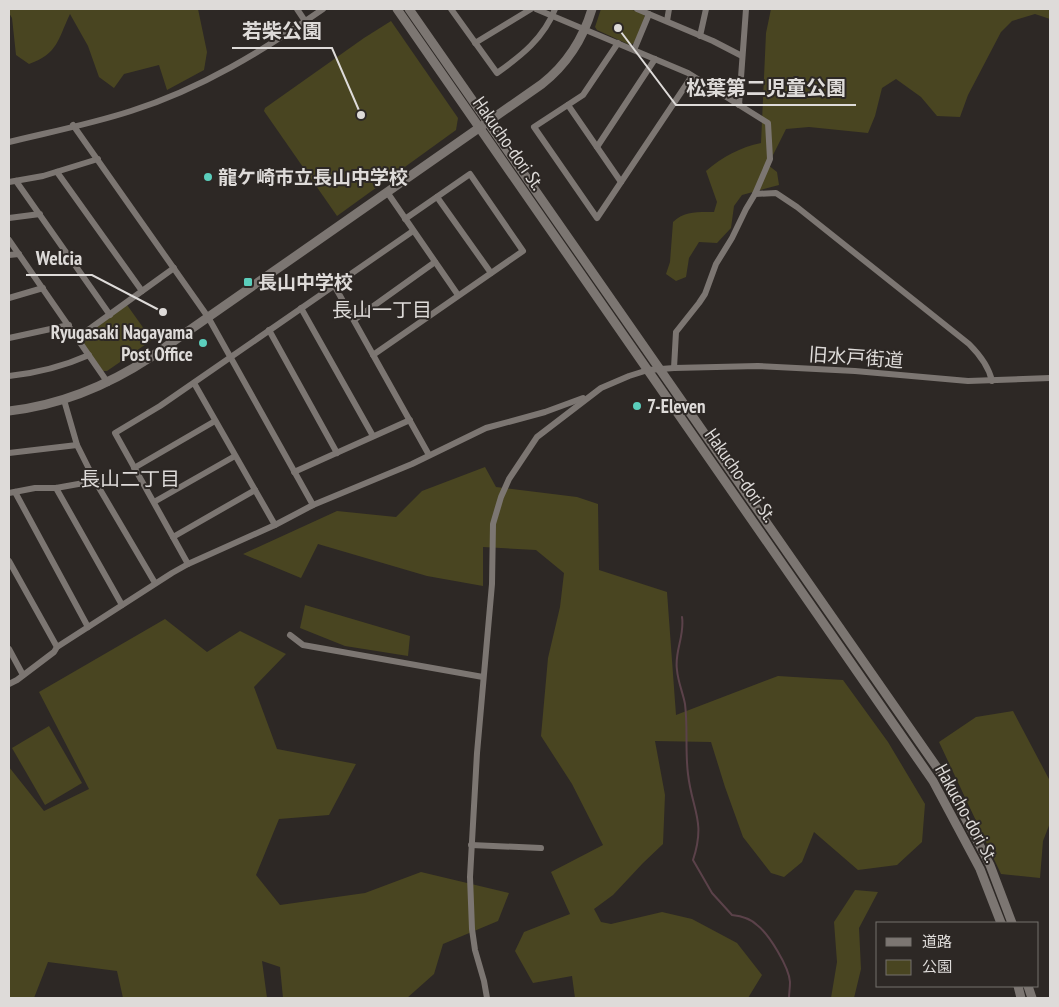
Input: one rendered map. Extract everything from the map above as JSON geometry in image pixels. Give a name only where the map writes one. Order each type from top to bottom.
[{"type":"main road","name":"Hakucho-dori St.","points":[[397,9],[933,781],[980,869],[1001,922]]},
{"type":"main road","name":"Hakucho-dori St.","points":[[409,9],[943,776],[990,865],[1012,922]]},
{"type":"main road","points":[[9,411],[36,408],[64,400],[108,383],[151,357],[551,77],[569,57],[585,29],[592,9]]},
{"type":"street","points":[[297,9],[305,21]]},
{"type":"street","points":[[9,142],[133,111],[185,91],[232,67],[289,33],[323,9]]},
{"type":"street","points":[[475,43],[531,9]]},
{"type":"street","points":[[536,9],[554,12],[585,29],[692,76],[768,124],[770,159],[755,194],[716,264],[706,294],[676,332],[674,368]]},
{"type":"street","points":[[637,9],[742,56]]},
{"type":"street","points":[[666,21],[670,9]]},
{"type":"street","points":[[700,36],[706,9]]},
{"type":"street","points":[[739,105],[746,9]]},
{"type":"street","points":[[454,10],[497,73],[533,45],[554,12]]},
{"type":"street","points":[[634,50],[650,14]]},
{"type":"street","points":[[618,44],[583,95],[534,127],[597,218],[692,76]]},
{"type":"street","points":[[597,147],[655,59]]},
{"type":"street","points":[[568,105],[621,182]]},
{"type":"street","points":[[74,126],[208,317],[312,505]]},
{"type":"street","points":[[9,182],[57,172],[98,159]]},
{"type":"street","points":[[57,172],[142,291]]},
{"type":"street","points":[[373,355],[523,251],[470,174],[405,219]]},
{"type":"street","points":[[16,181],[110,314]]},
{"type":"street","points":[[386,192],[458,295]]},
{"type":"street","points":[[755,194],[776,193],[797,207],[969,344],[985,365],[992,381]]},
{"type":"street","points":[[437,196],[490,273]]},
{"type":"street","points":[[9,218],[40,214]]},
{"type":"street","points":[[188,564],[115,433],[194,383],[413,231]]},
{"type":"street","points":[[9,240],[108,383]]},
{"type":"street","points":[[9,256],[19,254]]},
{"type":"street","points":[[354,320],[435,262]]},
{"type":"street","points":[[77,338],[174,268]]},
{"type":"street","points":[[334,285],[429,455]]},
{"type":"street","points":[[9,298],[43,288]]},
{"type":"street","points":[[301,308],[374,436]]},
{"type":"street","points":[[9,338],[69,325]]},
{"type":"street","points":[[269,330],[337,453]]},
{"type":"street","points":[[9,376],[33,374],[65,366],[89,355]]},
{"type":"street","name":"旧水戸街道","points":[[589,396],[601,388],[648,370],[674,368],[768,367],[855,371],[968,381],[1050,378]]},
{"type":"street","points":[[194,383],[275,525]]},
{"type":"street","points":[[9,684],[54,652],[57,647],[188,564],[275,525],[312,505],[412,464],[486,428],[544,412],[589,396]]},
{"type":"street","points":[[487,998],[475,950],[471,919],[471,845],[483,676],[492,584],[493,524],[501,497],[519,462],[537,437],[589,396]]},
{"type":"street","points":[[64,400],[77,445],[95,481],[155,584]]},
{"type":"street","points":[[294,472],[410,420]]},
{"type":"street","points":[[134,468],[215,421]]},
{"type":"street","points":[[9,453],[77,445]]},
{"type":"street","points":[[154,502],[235,456]]},
{"type":"street","points":[[88,627],[12,492],[35,488],[56,488],[95,481]]},
{"type":"street","points":[[56,488],[122,605]]},
{"type":"street","points":[[173,537],[255,490]]},
{"type":"street","points":[[9,562],[57,647]]},
{"type":"street","points":[[290,635],[303,644],[483,676]]},
{"type":"street","points":[[9,648],[23,675]]},
{"type":"street","points":[[471,845],[541,848]]},
{"type":"green space","points":[[9,9],[198,9],[207,52],[204,70],[167,90],[159,65],[124,74],[114,88],[99,77],[88,46],[70,14],[52,50],[39,60],[29,64],[16,55],[12,18]]},
{"type":"green space","points":[[601,9],[630,9],[644,14],[645,18],[634,43],[630,45],[597,30],[595,27]]},
{"type":"green space","points":[[771,9],[1050,9],[1050,19],[1035,14],[1012,21],[1001,32],[968,95],[960,117],[937,116],[921,97],[896,79],[882,88],[875,116],[868,133],[809,127],[786,129],[768,165],[777,172],[779,185],[742,195],[734,206],[731,228],[717,243],[699,242],[689,258],[686,277],[676,281],[666,274],[670,262],[673,222],[687,214],[714,212],[717,202],[706,171],[732,153],[761,143],[766,33]]},
{"type":"green space","points":[[391,21],[458,118],[456,130],[337,216],[264,111],[265,108]]},
{"type":"green space","points":[[127,305],[152,340],[107,371],[103,371],[79,338]]},
{"type":"green space","points":[[485,467],[496,487],[577,497],[598,504],[599,570],[667,592],[676,715],[778,676],[843,680],[888,742],[925,804],[922,842],[897,865],[858,870],[814,832],[802,862],[784,877],[771,873],[743,837],[711,742],[655,741],[665,795],[663,844],[613,895],[594,909],[601,922],[611,924],[662,912],[692,919],[737,943],[762,975],[748,998],[575,998],[572,976],[533,983],[515,951],[524,932],[570,914],[551,872],[603,845],[572,784],[541,736],[548,658],[560,607],[564,573],[536,550],[483,547],[483,586],[427,576],[318,544],[301,578],[243,554],[337,511],[396,517],[422,491]]},
{"type":"green space","points":[[305,605],[410,636],[408,656],[345,646],[300,628]]},
{"type":"green space","points":[[165,619],[207,652],[240,631],[286,654],[254,687],[277,749],[356,764],[329,815],[279,819],[256,875],[280,905],[365,893],[421,872],[509,893],[498,921],[443,944],[434,974],[407,998],[283,998],[280,967],[262,961],[267,998],[123,998],[117,971],[48,962],[34,998],[9,998],[9,767],[44,811],[89,789],[39,692]]},
{"type":"green space","points":[[1013,711],[1050,781],[1050,823],[1043,841],[1040,878],[1001,874],[939,742],[976,717]]},
{"type":"green space","points":[[49,726],[82,783],[45,805],[12,748]]},
{"type":"green space","points":[[855,890],[878,892],[859,928],[861,969],[854,998],[831,998],[837,962],[834,922]]},
{"type":"waterway","points":[[682,617],[683,624],[676,663],[685,704],[688,774],[698,825],[697,847],[693,860],[712,893],[732,915],[745,918],[754,923],[762,929],[772,943],[789,976],[789,998]]},
{"type":"place","name":"松葉第二児童公園","points":[[618,28]]},
{"type":"place","name":"若柴公園","points":[[361,115]]},
{"type":"place","name":"龍ケ崎市立長山中学校","points":[[208,177]]},
{"type":"place","name":"長山中学校","points":[[248,282]]},
{"type":"place","name":"Welcia","points":[[163,312]]},
{"type":"place","name":"Ryugasaki Nagayama Post Office","points":[[203,343]]},
{"type":"place","name":"7-Eleven","points":[[637,406]]},
{"type":"district","name":"長山一丁目","points":[[382,310]]},
{"type":"district","name":"長山二丁目","points":[[130,479]]}]
